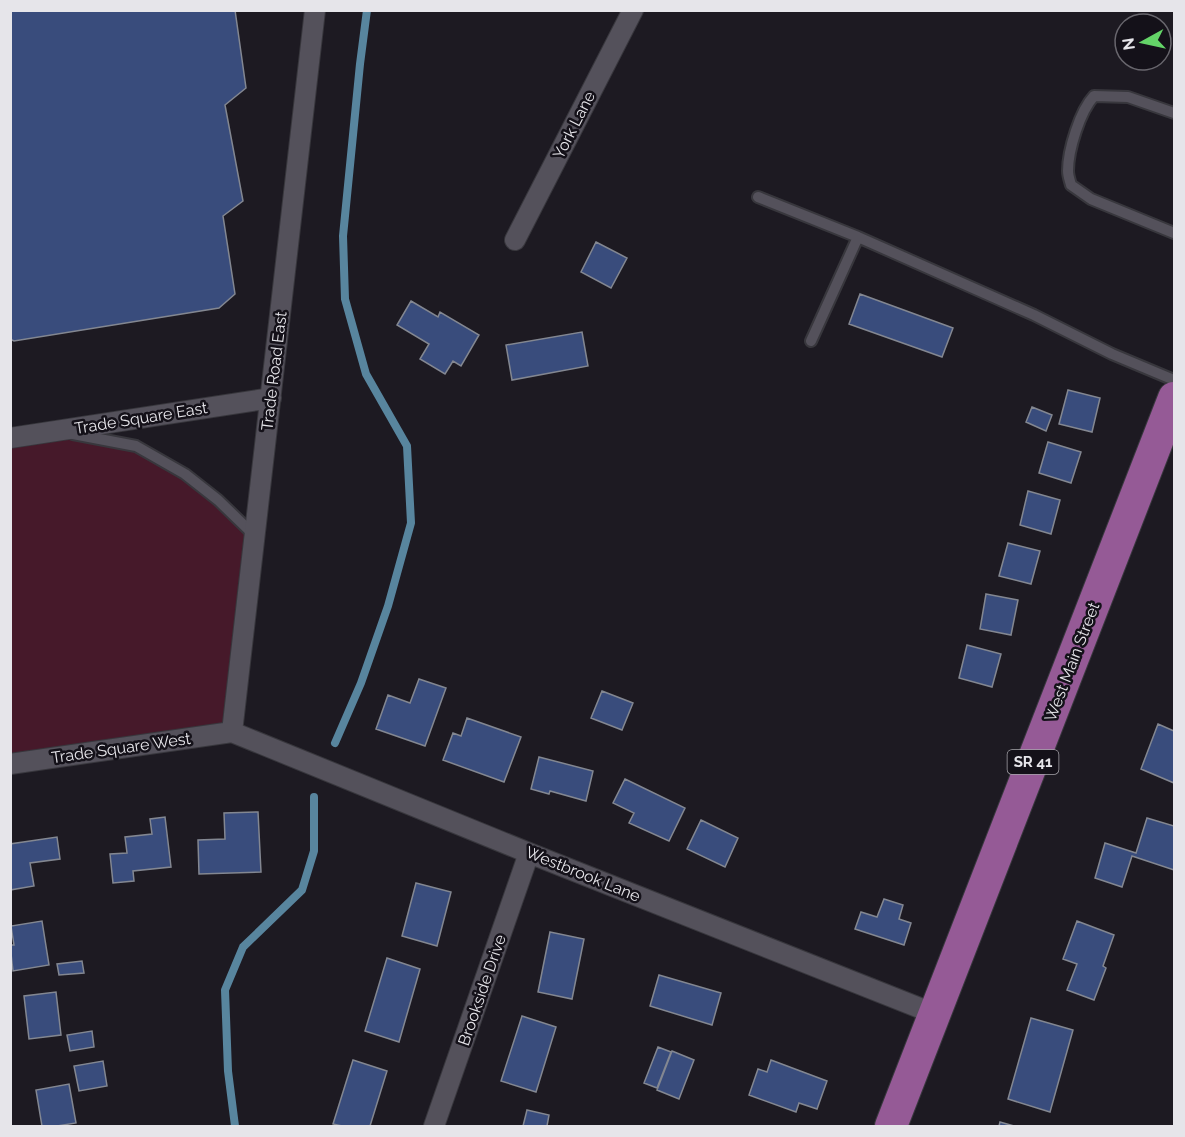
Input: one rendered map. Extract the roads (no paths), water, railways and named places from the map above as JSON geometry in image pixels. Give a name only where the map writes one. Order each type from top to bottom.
[{"type":"main road","name":"West Main Street","points":[[891,1126],[1174,398]]},
{"type":"street","name":"Trade Road East","points":[[232,732],[315,10]]},
{"type":"street","name":"York Lane","points":[[515,240],[633,10]]},
{"type":"street","name":"Trade Square East","points":[[10,438],[271,398]]},
{"type":"street","name":"Westbrook Lane","points":[[232,732],[934,1014]]},
{"type":"street","name":"Trade Square West","points":[[10,764],[232,732]]},
{"type":"street","name":"Brookside Drive","points":[[434,1126],[530,853]]},
{"type":"lane","points":[[1174,113],[1128,97],[1094,96],[1086,105],[1073,141],[1068,172],[1071,185],[1091,199],[1174,233]]},
{"type":"lane","points":[[758,197],[858,237],[1034,315],[1112,354],[1174,380]]},
{"type":"lane","points":[[811,341],[858,237]]},
{"type":"lane","points":[[58,431],[136,446],[185,474],[218,500],[254,535]]},
{"type":"waterway","points":[[335,743],[361,683],[388,606],[411,523],[407,446],[366,374],[345,299],[343,236],[367,10]]},
{"type":"waterway","points":[[235,1126],[228,1071],[225,990],[243,947],[302,890],[314,851],[314,797]]}]
